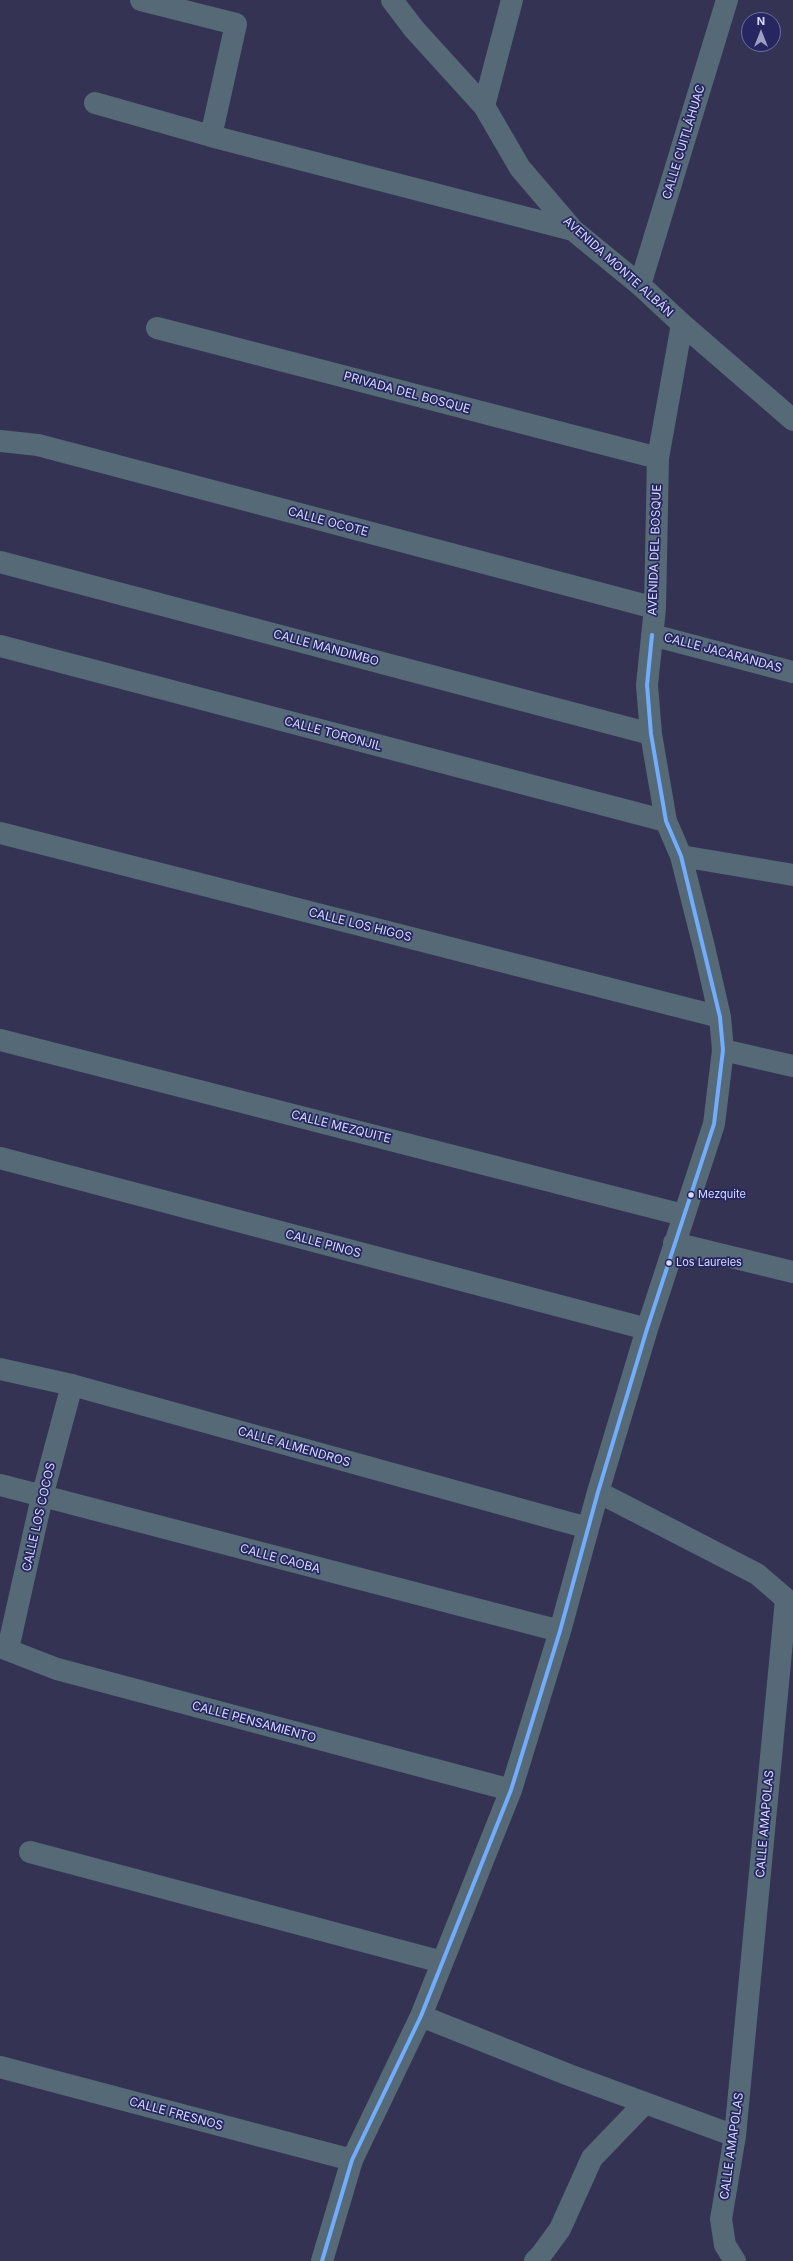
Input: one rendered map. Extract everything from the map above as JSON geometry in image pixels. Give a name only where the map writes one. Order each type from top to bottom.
[{"type":"street","points":[[141,0],[236,24],[211,136]]},
{"type":"street","name":"AVENIDA MONTE ALBÁN","points":[[392,0],[414,29],[484,106],[520,168],[573,230],[640,285],[682,324],[793,420]]},
{"type":"street","points":[[484,106],[512,0]]},
{"type":"street","name":"CALLE CUITLÁHUAC","points":[[640,285],[727,0]]},
{"type":"street","points":[[95,102],[211,136],[573,230]]},
{"type":"street","name":"AVENIDA DEL BOSQUE","points":[[322,2261],[352,2160],[421,2016],[511,1790],[560,1631],[598,1492],[647,1329],[714,1124],[723,1050],[720,1017],[681,856],[666,821],[651,734],[647,685],[655,608],[658,458],[682,324]]},
{"type":"street","name":"PRIVADA DEL BOSQUE","points":[[156,328],[658,458]]},
{"type":"street","name":"CALLE OCOTE","points":[[0,441],[38,445],[655,608]]},
{"type":"street","name":"CALLE MANDIMBO","points":[[0,562],[651,734]]},
{"type":"street","name":"CALLE JACARANDAS","points":[[652,635],[793,672]]},
{"type":"street","name":"CALLE TORONJIL","points":[[0,646],[666,821]]},
{"type":"street","name":"CALLE LOS HIGOS","points":[[0,833],[720,1017]]},
{"type":"street","points":[[681,856],[793,876]]},
{"type":"street","name":"CALLE MEZQUITE","points":[[0,1040],[683,1215]]},
{"type":"street","points":[[723,1050],[793,1066]]},
{"type":"street","name":"CALLE PINOS","points":[[0,1158],[647,1329]]},
{"type":"street","points":[[674,1244],[793,1272]]},
{"type":"street","name":"CALLE ALMENDROS","points":[[0,1369],[72,1385],[588,1528]]},
{"type":"street","name":"CALLE LOS COCOS","points":[[4,1648],[72,1385]]},
{"type":"street","name":"CALLE CAOBA","points":[[0,1485],[560,1631]]},
{"type":"street","name":"CALLE AMAPOLAS","points":[[598,1492],[757,1574],[786,1599],[735,2136],[721,2219],[725,2245],[735,2261]]},
{"type":"street","name":"CALLE PENSAMIENTO","points":[[4,1648],[57,1669],[511,1790]]},
{"type":"street","points":[[30,1852],[442,1962]]},
{"type":"street","points":[[421,2016],[569,2076],[735,2136]]},
{"type":"street","name":"CALLE FRESNOS","points":[[0,2067],[352,2160]]},
{"type":"street","points":[[535,2261],[560,2229],[592,2158],[645,2103]]},
{"type":"transit line","points":[[322,2261],[352,2160],[421,2016],[511,1790],[560,1631],[598,1492],[647,1329],[714,1124],[723,1050],[720,1017],[681,856],[666,821],[651,734],[647,685],[652,635]]},
{"type":"place","name":"Mezquite","points":[[691,1195]]},
{"type":"place","name":"Los Laureles","points":[[669,1263]]}]
